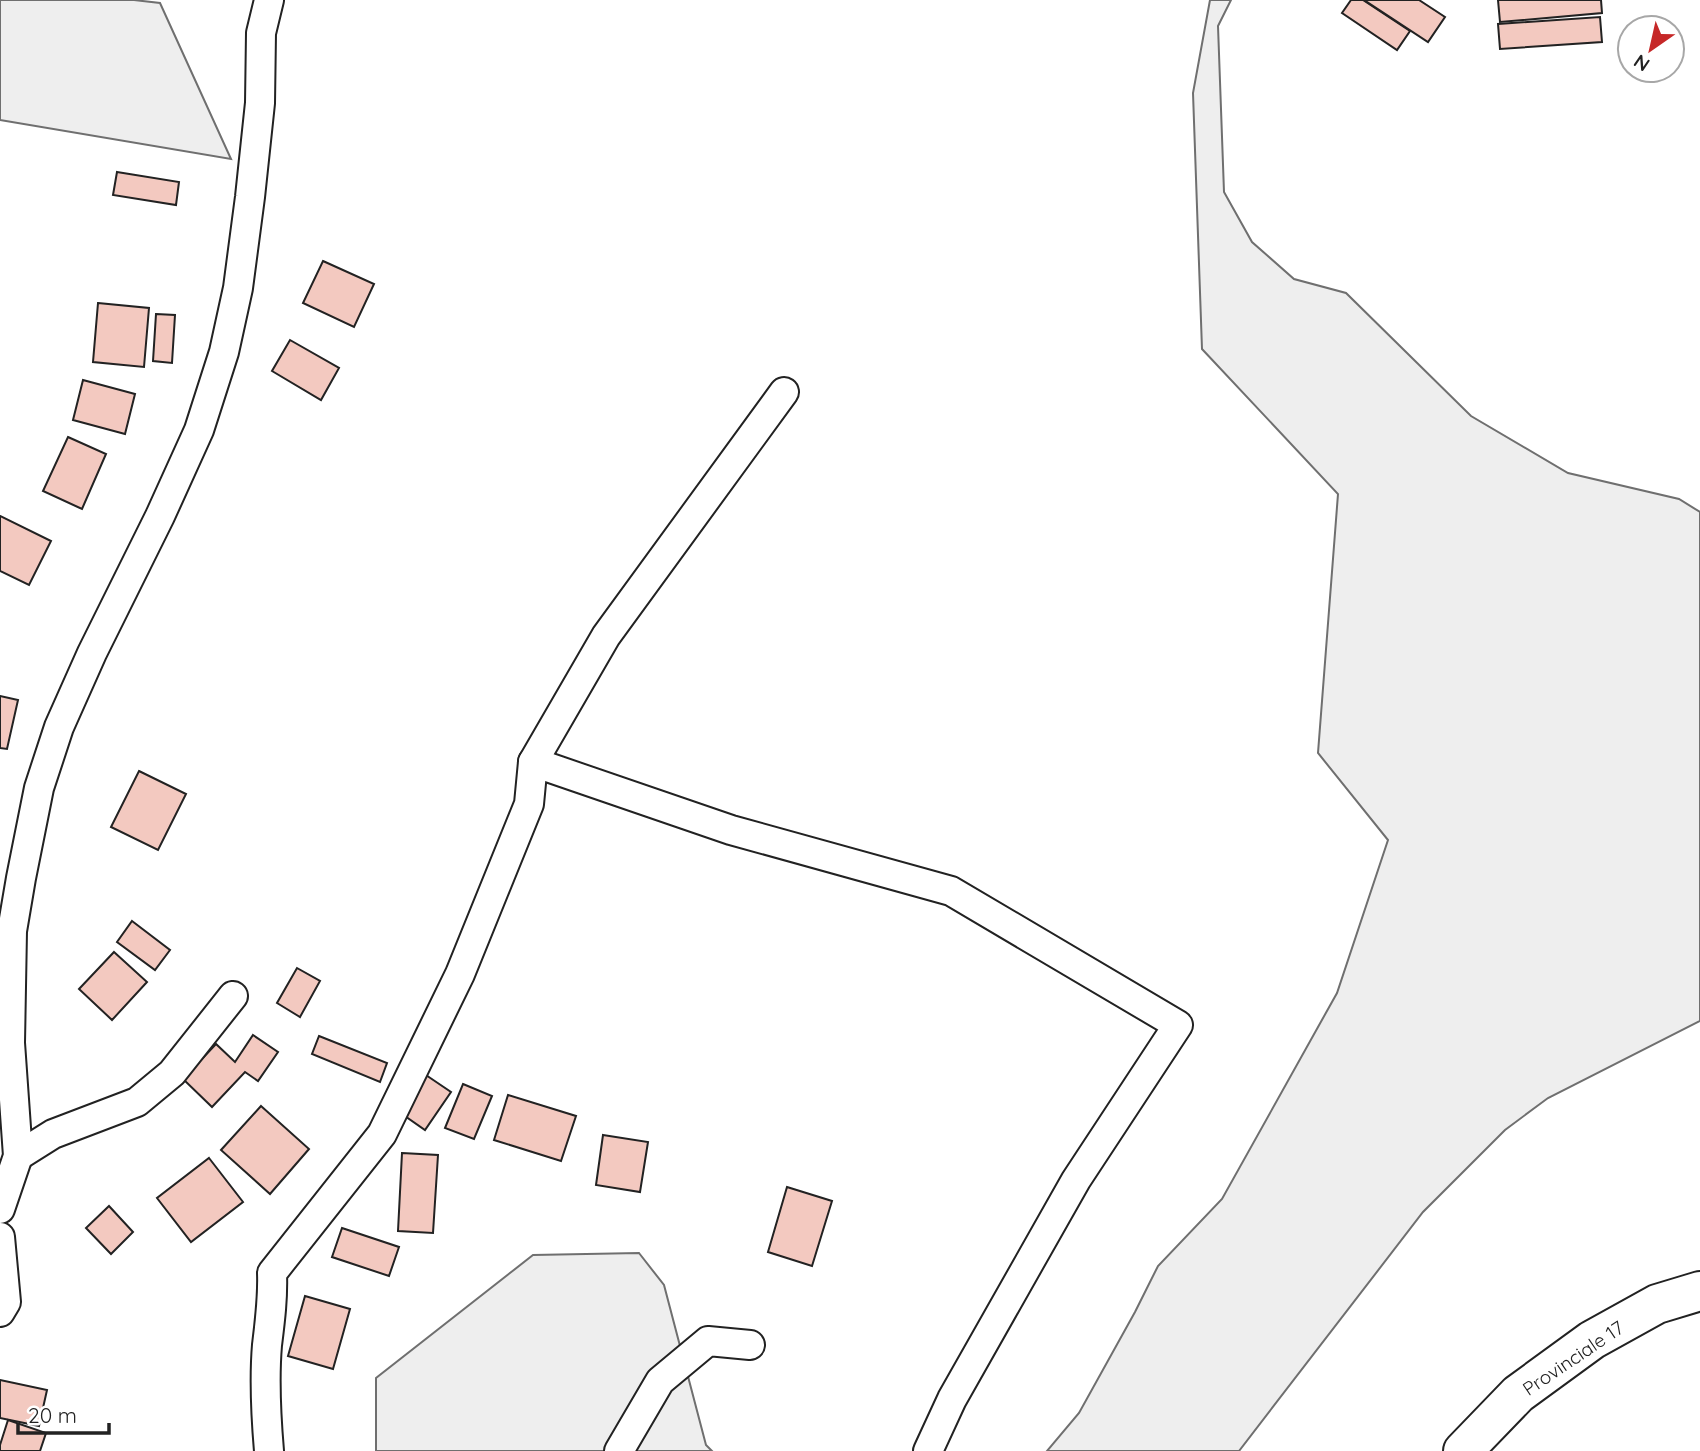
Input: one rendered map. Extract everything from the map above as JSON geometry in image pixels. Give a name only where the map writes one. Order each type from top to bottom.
[{"type":"main road","name":"Provinciale 17","points":[[1463,1451],[1518,1394],[1592,1340],[1657,1304],[1700,1291]]},
{"type":"street","points":[[0,1209],[18,1156],[9,1043],[12,930],[39,788],[59,727],[92,653],[199,430],[224,352],[238,288],[247,223],[260,103],[261,33],[269,0]]},
{"type":"street","points":[[269,1451],[265,1411],[267,1347],[273,1297],[272,1273],[382,1134],[460,974],[528,804],[533,762],[607,636],[784,392]]},
{"type":"street","points":[[533,762],[731,830],[951,891],[1178,1025],[1076,1180],[952,1399],[928,1451]]},
{"type":"street","points":[[18,1156],[53,1134],[137,1102],[172,1073],[233,996]]},
{"type":"street","points":[[0,1237],[6,1302],[0,1312]]},
{"type":"street","points":[[619,1451],[660,1381],[708,1341],[750,1345]]},
{"type":"shaded area","points":[[0,0],[134,0],[160,3],[231,159],[0,120]]},
{"type":"shaded area","points":[[1210,0],[1231,0],[1218,26],[1224,192],[1252,242],[1294,279],[1346,293],[1471,416],[1568,473],[1679,499],[1700,512],[1700,1021],[1548,1098],[1505,1130],[1423,1212],[1239,1451],[1047,1451],[1079,1413],[1158,1266],[1222,1199],[1337,993],[1388,840],[1318,753],[1338,494],[1202,349],[1193,93]]},
{"type":"shaded area","points":[[639,1253],[664,1285],[706,1445],[712,1451],[376,1451],[376,1378],[533,1255]]},
{"type":"building","points":[[1351,0],[1363,0],[1410,31],[1397,50],[1342,13]]},
{"type":"building","points":[[1364,0],[1419,0],[1445,17],[1428,42]]},
{"type":"building","points":[[1498,0],[1601,0],[1602,13],[1500,22]]},
{"type":"building","points":[[1600,17],[1602,42],[1500,49],[1498,24]]},
{"type":"building","points":[[117,172],[179,182],[176,205],[113,195]]},
{"type":"building","points":[[323,261],[374,284],[354,327],[303,303]]},
{"type":"building","points":[[98,303],[149,308],[144,367],[93,362]]},
{"type":"building","points":[[156,314],[175,315],[172,363],[153,361]]},
{"type":"building","points":[[290,340],[339,368],[321,400],[272,371]]},
{"type":"building","points":[[83,380],[135,394],[125,434],[73,420]]},
{"type":"building","points":[[68,437],[106,454],[82,509],[43,491]]},
{"type":"building","points":[[0,516],[51,541],[29,585],[0,571]]},
{"type":"building","points":[[0,696],[18,700],[7,749],[0,748]]},
{"type":"building","points":[[139,771],[186,794],[158,850],[111,827]]},
{"type":"building","points":[[132,921],[170,950],[155,970],[117,942]]},
{"type":"building","points":[[114,952],[147,982],[112,1020],[79,989]]},
{"type":"building","points":[[297,968],[320,981],[300,1017],[277,1003]]},
{"type":"building","points":[[253,1035],[278,1052],[258,1081],[245,1072],[212,1107],[183,1079],[216,1044],[235,1062]]},
{"type":"building","points":[[319,1036],[387,1063],[380,1082],[312,1054]]},
{"type":"building","points":[[417,1069],[451,1092],[425,1130],[392,1107]]},
{"type":"building","points":[[463,1084],[492,1096],[474,1139],[445,1128]]},
{"type":"building","points":[[508,1095],[576,1116],[561,1161],[494,1140]]},
{"type":"building","points":[[261,1106],[309,1149],[270,1194],[221,1150]]},
{"type":"building","points":[[603,1135],[648,1142],[640,1192],[596,1185]]},
{"type":"building","points":[[402,1153],[438,1155],[433,1233],[398,1231]]},
{"type":"building","points":[[209,1158],[243,1202],[191,1242],[157,1198]]},
{"type":"building","points":[[787,1187],[832,1201],[812,1266],[768,1252]]},
{"type":"building","points":[[109,1206],[133,1232],[111,1254],[86,1228]]},
{"type":"building","points":[[342,1228],[399,1247],[389,1276],[332,1257]]},
{"type":"building","points":[[305,1296],[350,1309],[333,1369],[288,1356]]},
{"type":"building","points":[[0,1380],[47,1390],[39,1426],[0,1418]]},
{"type":"building","points":[[8,1420],[46,1433],[40,1451],[0,1451]]}]
